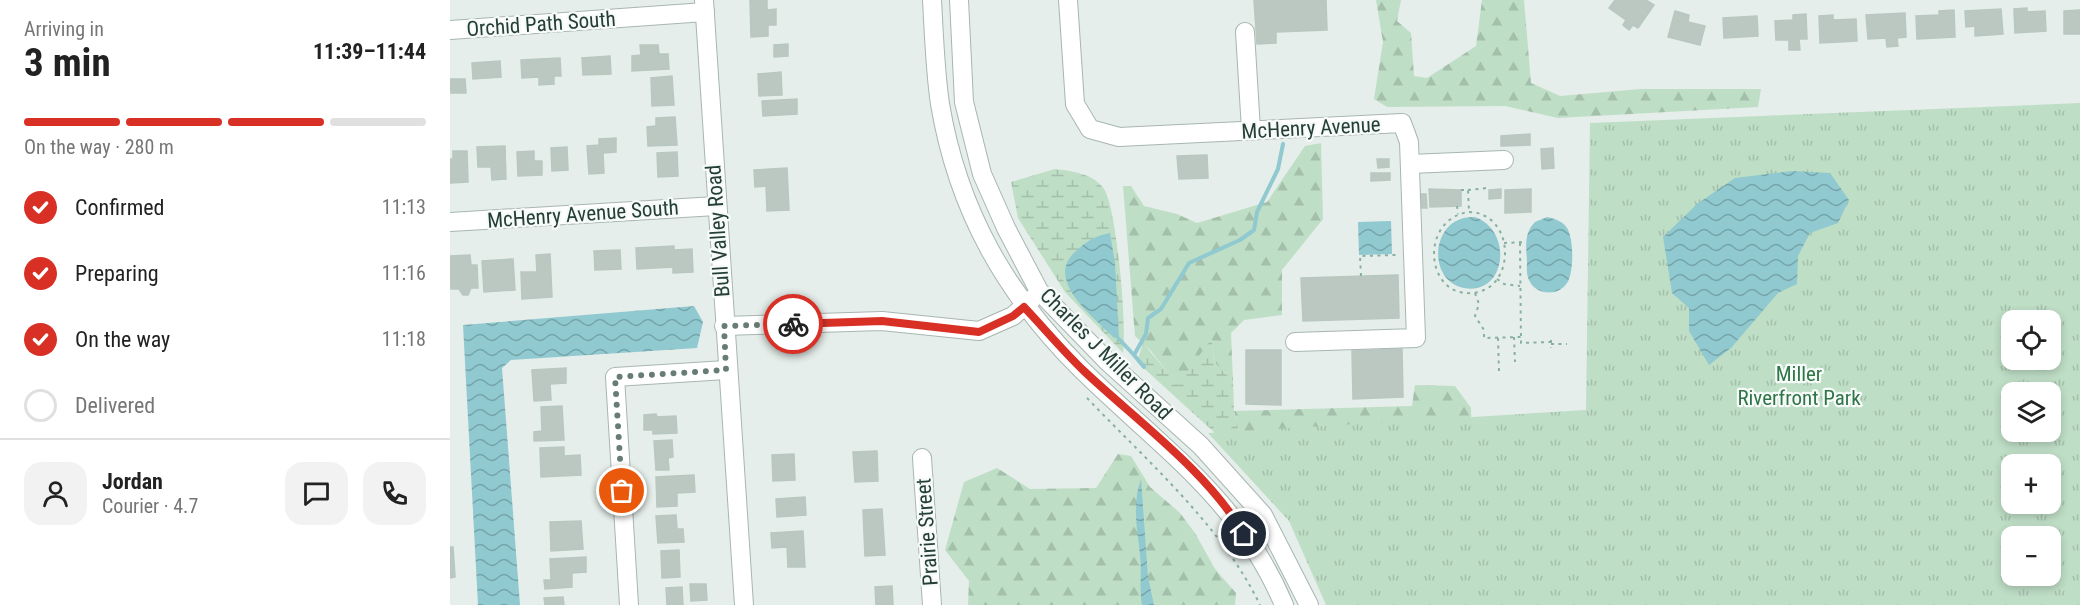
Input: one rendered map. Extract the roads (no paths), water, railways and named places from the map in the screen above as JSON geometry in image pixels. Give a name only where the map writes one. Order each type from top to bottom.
[{"type":"street","name":"Charles J Miller Road","points":[[932,0],[940,105],[957,172],[983,241],[1024,307],[1082,369],[1173,452],[1233,515],[1284,605]]},
{"type":"street","name":"Charles J Miller Road","points":[[959,0],[964,102],[982,174],[1006,228],[1040,291],[1107,361],[1201,446],[1263,514],[1309,605]]},
{"type":"street","name":"McHenry Avenue","points":[[1068,0],[1075,104],[1090,129],[1119,136],[1402,123],[1409,142],[1416,339],[1295,342]]},
{"type":"street","name":"Orchid Path South","points":[[450,30],[704,6]]},
{"type":"street","name":"Bull Valley Road","points":[[704,6],[726,370],[744,605]]},
{"type":"street","points":[[1245,32],[1251,130]]},
{"type":"street","points":[[1410,164],[1504,160]]},
{"type":"street","name":"McHenry Avenue South","points":[[450,222],[716,206]]},
{"type":"street","points":[[724,326],[882,321],[979,332],[1013,316],[1040,291]]},
{"type":"street","points":[[629,605],[615,377],[726,370]]},
{"type":"street","name":"Prairie Street","points":[[922,458],[932,605]]},
{"type":"water","points":[[1792,171],[1830,173],[1849,200],[1838,223],[1810,233],[1798,256],[1797,284],[1778,293],[1731,348],[1709,365],[1689,331],[1689,308],[1672,293],[1663,237],[1697,204],[1735,178]]},
{"type":"water","points":[[1475,217],[1487,224],[1496,235],[1500,248],[1500,261],[1496,273],[1489,282],[1478,288],[1464,288],[1452,283],[1443,274],[1438,249],[1449,226],[1460,219]]},
{"type":"water","points":[[1547,217],[1563,224],[1571,240],[1572,256],[1569,278],[1563,288],[1553,292],[1536,289],[1527,273],[1527,235],[1535,222]]},
{"type":"water","points":[[1391,221],[1392,254],[1359,255],[1358,222]]},
{"type":"water","points":[[1110,233],[1115,263],[1119,339],[1113,337],[1084,309],[1068,286],[1065,274],[1067,263],[1075,252],[1091,240]]},
{"type":"water","points":[[694,306],[703,322],[697,348],[511,360],[502,368],[520,605],[478,605],[463,325]]},
{"type":"water","points":[[1141,479],[1148,577],[1154,605],[1142,605],[1141,598],[1141,560],[1136,507]]},
{"type":"waterway","points":[[1144,367],[1134,355],[1146,334],[1148,318],[1161,309],[1189,263],[1240,240],[1254,230],[1257,212],[1278,169],[1283,144]]},
{"type":"waterway","points":[[1119,339],[1134,355]]},
{"type":"park label","name":"Miller Riverfront Park","points":[[1799,386]]}]
